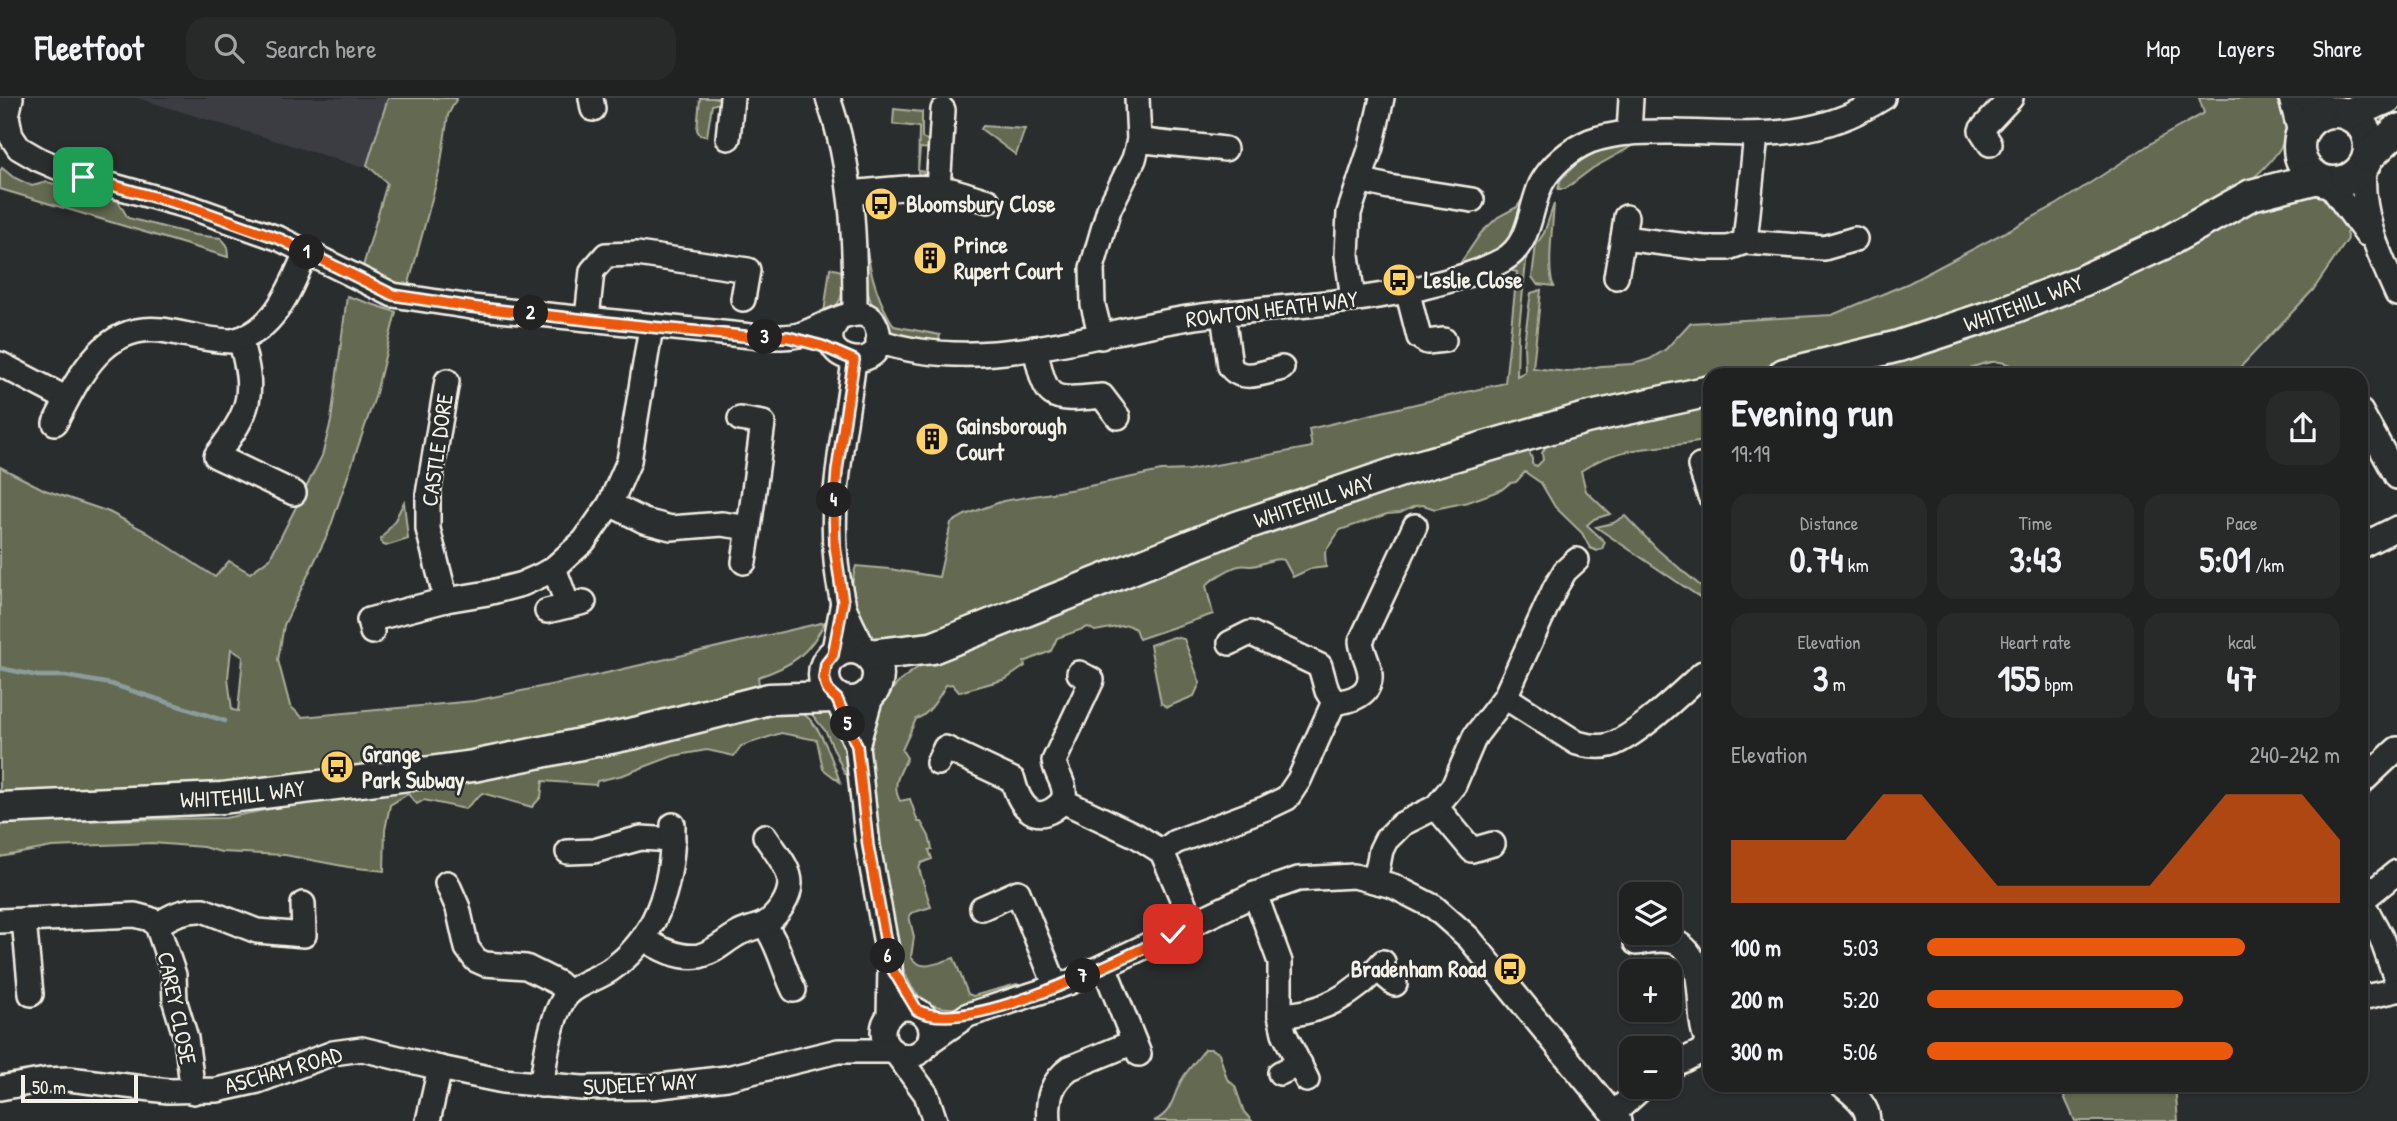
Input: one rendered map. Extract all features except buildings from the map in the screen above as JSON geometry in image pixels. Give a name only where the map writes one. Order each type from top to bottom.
[{"type":"main road","points":[[2387,98],[2329,108],[2313,118],[2300,138],[2301,158],[2305,166],[2323,180],[2346,180],[2397,130]]},
{"type":"main road","points":[[2329,108],[2362,124],[2369,140],[2366,162]]},
{"type":"main road","name":"WHITEHILL WAY","points":[[2251,195],[2300,138]]},
{"type":"main road","name":"WHITEHILL WAY","points":[[1807,368],[1934,335],[2043,297],[2163,244],[2251,195],[2323,180]]},
{"type":"main road","name":"WHITEHILL WAY","points":[[868,654],[932,648],[1006,621],[1175,551],[1328,494],[1574,421],[1703,393]]},
{"type":"main road","points":[[849,648],[868,654],[878,670],[873,692],[866,699],[853,703],[835,698],[826,687],[824,678],[830,658],[849,648]]},
{"type":"main road","name":"WHITEHILL WAY","points":[[873,692],[932,648]]},
{"type":"main road","name":"WHITEHILL WAY","points":[[769,699],[830,658]]},
{"type":"main road","name":"WHITEHILL WAY","points":[[0,808],[166,802],[409,775],[473,766],[635,733],[769,699],[835,698]]},
{"type":"street","points":[[11,98],[5,142],[26,153],[83,177],[213,215],[280,239],[393,295],[471,307],[754,337],[788,337],[847,316],[864,315],[873,321],[878,330],[878,341],[872,354],[862,359],[788,337]]},
{"type":"street","points":[[728,138],[732,98]]},
{"type":"street","points":[[828,98],[841,136],[852,193],[847,316],[832,333],[833,345],[846,356]]},
{"type":"street","points":[[1101,337],[1093,305],[1092,268],[1109,209],[1134,159],[1139,140],[1137,98]]},
{"type":"street","points":[[1353,300],[1347,238],[1349,213],[1371,147],[1382,98]]},
{"type":"street","points":[[1629,133],[1631,98]]},
{"type":"street","name":"ROWTON HEATH WAY","points":[[878,341],[940,354],[982,354],[1035,348],[1223,314],[1353,300],[1407,290],[1468,274],[1509,256],[1528,228],[1542,182],[1560,160],[1590,141],[1629,133],[1756,135],[1792,132],[1826,125],[1857,113],[1883,98]]},
{"type":"street","points":[[1979,137],[2011,98]]},
{"type":"street","points":[[2291,98],[2300,138]]},
{"type":"street","points":[[938,189],[943,110]]},
{"type":"street","points":[[1745,242],[1756,135]]},
{"type":"street","points":[[1139,140],[1225,149]]},
{"type":"street","points":[[2366,162],[2364,208],[2376,248],[2397,294]]},
{"type":"street","points":[[1360,180],[1463,194]]},
{"type":"street","points":[[2323,180],[2346,205],[2376,248]]},
{"type":"street","points":[[852,193],[887,189],[938,189],[988,201]]},
{"type":"street","points":[[1616,277],[1624,227],[1704,248],[1728,248],[1745,242],[1824,248],[1844,237]]},
{"type":"street","points":[[55,423],[95,356],[111,341],[125,333],[151,329],[221,341],[240,339],[261,327],[274,314],[306,252]]},
{"type":"street","points":[[587,318],[592,271],[603,258],[614,254],[637,254],[748,270],[743,299]]},
{"type":"street","points":[[1407,290],[1419,337],[1427,342],[1444,340]]},
{"type":"street","points":[[1223,314],[1230,366],[1234,372],[1247,375],[1282,368]]},
{"type":"street","points":[[372,632],[369,620],[513,586],[542,575],[554,568],[584,541],[610,504],[625,473],[631,452],[651,327]]},
{"type":"street","points":[[240,339],[249,369],[249,400],[236,427],[212,463],[294,493]]},
{"type":"street","points":[[1035,348],[1044,385],[1051,395],[1061,400],[1104,390],[1118,417]]},
{"type":"street","points":[[1,355],[67,399]]},
{"type":"street","points":[[846,356],[834,508],[835,547],[843,602],[868,654]]},
{"type":"street","name":"CASTLE DORE","points":[[446,600],[428,529],[428,494],[447,381]]},
{"type":"street","points":[[744,562],[757,415]]},
{"type":"street","points":[[2368,425],[2397,477]]},
{"type":"street","points":[[610,504],[644,521],[671,528],[722,524],[748,528]]},
{"type":"street","points":[[2368,542],[2397,528]]},
{"type":"street","points":[[1334,702],[1355,698],[1365,692],[1368,686],[1370,673],[1360,641],[1406,532]]},
{"type":"street","points":[[1376,881],[1381,850],[1386,840],[1402,824],[1436,807],[1454,785],[1475,736],[1505,697],[1565,571],[1577,560]]},
{"type":"street","points":[[554,568],[566,606]]},
{"type":"street","points":[[830,658],[843,602]]},
{"type":"street","points":[[1241,630],[1320,666],[1327,691],[1334,702]]},
{"type":"street","points":[[1505,697],[1577,743],[1608,746],[1651,718],[1703,673]]},
{"type":"street","points":[[945,748],[1013,779],[1019,799],[1028,810],[1041,814],[1049,812],[1063,801],[1064,785],[1056,771],[1055,757],[1090,674]]},
{"type":"street","points":[[857,746],[873,692]]},
{"type":"street","points":[[835,698],[857,746],[868,846],[890,965],[888,1018],[884,1036],[926,1094],[935,1121]]},
{"type":"street","points":[[1162,852],[1175,842],[1287,798],[1299,780],[1334,702]]},
{"type":"street","points":[[2368,776],[2397,749]]},
{"type":"street","points":[[1063,801],[1137,836],[1162,852],[1194,924]]},
{"type":"street","points":[[1436,807],[1475,850]]},
{"type":"street","points":[[542,1085],[555,1021],[564,1000],[569,993],[626,958],[644,938],[656,916],[667,887],[673,853],[673,832],[594,851],[568,852]]},
{"type":"street","points":[[644,938],[654,946],[668,951],[698,956],[715,949],[746,929],[763,925],[781,906],[790,887],[790,877],[765,836]]},
{"type":"street","points":[[2368,895],[2397,872]]},
{"type":"street","points":[[894,1052],[904,1056],[913,1055],[968,1016],[1056,987],[1283,883],[1314,877],[1354,876],[1376,881],[1422,899],[1450,919],[1469,937],[1616,1118],[1633,1099]]},
{"type":"street","points":[[447,883],[462,921],[467,948],[477,960],[485,964],[526,967],[558,982],[569,993]]},
{"type":"street","points":[[982,908],[1018,892],[1056,987]]},
{"type":"street","points":[[1255,894],[1280,962],[1280,1015],[1295,1072]]},
{"type":"street","name":"CAREY CLOSE","points":[[157,925],[175,914],[203,910],[257,931],[306,941],[303,904]]},
{"type":"street","points":[[2368,913],[2381,937],[2397,982]]},
{"type":"street","name":"CAREY CLOSE","points":[[0,921],[135,915],[150,919],[157,925],[174,975],[175,1002],[186,1038],[193,1092]]},
{"type":"street","points":[[24,920],[31,995]]},
{"type":"street","points":[[763,925],[772,937],[794,990]]},
{"type":"street","points":[[1680,945],[1689,954],[1700,990],[1703,1026]]},
{"type":"street","points":[[890,965],[931,1027],[926,1094]]},
{"type":"street","points":[[1049,1121],[1049,1096],[1056,1080],[1069,1068],[1137,1048],[1104,966]]},
{"type":"street","points":[[1280,1015],[1321,1009],[1360,985],[1380,966],[1395,984]]},
{"type":"street","points":[[2368,996],[2397,990]]},
{"type":"street","points":[[888,1018],[901,1009],[968,1016]]},
{"type":"street","name":"SUDELEY WAY","points":[[838,1051],[888,1018]]},
{"type":"street","name":"ASCHAM ROAD","points":[[0,1088],[69,1079],[193,1092],[245,1085],[351,1049],[371,1050],[440,1068]]},
{"type":"street","points":[[1682,1061],[1703,1050]]},
{"type":"street","name":"SUDELEY WAY","points":[[440,1068],[503,1081],[624,1088],[686,1084],[750,1073],[838,1051],[894,1052]]},
{"type":"street","points":[[428,1121],[440,1068]]},
{"type":"street","points":[[1849,1092],[1861,1103],[1868,1114],[1868,1121]]},
{"type":"shaded area","points":[[137,98],[388,98],[367,165],[361,167]]},
{"type":"green space","points":[[388,98],[457,98],[448,115],[440,169],[408,287],[362,270],[387,183],[367,165]]},
{"type":"green space","points":[[700,98],[723,98],[712,105],[707,136],[700,135],[697,130]]},
{"type":"green space","points":[[2199,98],[2276,98],[2289,131],[2270,162],[2223,200],[2062,279],[1831,352],[1761,368],[1703,368],[1703,382],[954,631],[878,643],[864,627],[855,608],[853,576],[856,566],[939,577],[951,523],[1003,501],[1161,471],[1189,470],[1312,447],[1309,429],[1505,383],[1517,272],[1508,270],[1527,253],[1518,337],[1517,376],[1525,372],[1524,344],[1531,293],[1541,290],[1533,368],[1567,372],[1633,364],[1650,359],[1666,349],[1690,323],[1832,315],[1909,283],[2056,205],[2161,137],[2204,113]]},
{"type":"green space","points":[[894,109],[922,112],[922,138],[930,141],[932,149],[920,148],[918,169],[919,127],[893,124]]},
{"type":"green space","points":[[983,126],[1025,129],[1016,155],[981,129]]},
{"type":"green space","points":[[1638,143],[1593,168],[1565,189],[1558,189],[1561,179],[1578,162],[1575,156],[1602,146]]},
{"type":"green space","points":[[2,168],[32,186],[47,182],[118,201],[128,218],[195,235],[221,238],[227,245],[228,257],[0,189]]},
{"type":"green space","points":[[918,171],[929,172],[927,177],[918,179]]},
{"type":"green space","points":[[1530,188],[1520,220],[1508,240],[1500,248],[1460,269],[1461,262],[1481,233],[1498,217],[1517,207]]},
{"type":"green space","points":[[2322,192],[2353,227],[2346,233],[2348,239],[2313,290],[2240,368],[2017,368],[1993,362],[1970,368],[1846,368],[2255,204]]},
{"type":"green space","points":[[1554,204],[1550,271],[1554,286],[1537,284],[1532,277],[1536,245],[1544,233]]},
{"type":"green space","points":[[860,220],[864,221],[869,262],[876,289],[894,326],[940,335],[938,346],[895,334],[884,325],[876,313],[863,266]]},
{"type":"green space","points":[[830,268],[845,272],[839,302],[824,313]]},
{"type":"green space","points":[[347,296],[396,312],[375,397],[329,531],[284,625],[278,660],[290,706],[302,717],[474,701],[825,622],[806,651],[781,668],[758,677],[760,692],[621,729],[208,795],[0,798],[0,467],[45,490],[109,512],[145,531],[215,577],[229,561],[250,573],[270,558],[322,456],[331,421]],"holes":[[[231,649],[243,657],[238,711],[232,710],[228,678]]]},
{"type":"green space","points":[[1703,403],[1703,441],[1628,451],[1612,455],[1581,471],[1586,491],[1610,514],[1594,519],[1587,525],[1605,542],[1602,549],[1597,551],[1590,548],[1582,533],[1555,507],[1541,483],[1525,472],[1516,482],[1501,490],[1468,502],[1435,509],[1423,505],[1415,506],[1340,530],[1325,552],[1326,567],[1310,569],[1293,577],[1284,560],[1279,559],[1231,569],[1206,586],[1213,614],[1139,639],[1135,629],[1128,625],[1095,631],[1088,627],[1057,638],[1051,651],[1024,662],[1025,666],[1006,679],[959,692],[952,684],[946,685],[930,709],[916,719],[902,750],[907,758],[896,784],[900,801],[910,799],[918,822],[921,822],[929,836],[932,849],[929,850],[932,859],[921,863],[919,869],[931,907],[909,916],[914,937],[911,957],[915,962],[925,965],[954,958],[968,994],[973,996],[1017,984],[1019,991],[973,1006],[949,1008],[926,1002],[915,991],[907,978],[896,942],[872,805],[868,766],[873,719],[893,688],[911,672],[933,658],[1172,560],[1526,443],[1532,464],[1537,466],[1543,460],[1542,453],[1546,446],[1604,424]]},
{"type":"green space","points":[[404,502],[408,539],[386,546],[381,539]]},
{"type":"green space","points":[[1625,516],[1658,550],[1703,588],[1703,599],[1596,527],[1613,523]]},
{"type":"green space","points":[[1174,637],[1184,639],[1200,683],[1194,696],[1167,707],[1161,703],[1150,645]]},
{"type":"green space","points":[[763,710],[767,717],[796,712],[811,721],[824,741],[840,782],[823,769],[817,740],[781,733],[741,746],[734,756],[707,750],[673,756],[623,775],[597,781],[596,785],[543,781],[541,797],[532,807],[482,793],[465,809],[424,800],[417,804],[408,794],[390,805],[385,830],[384,871],[285,855],[221,852],[203,847],[152,843],[52,847],[0,857],[0,822],[225,818]]},
{"type":"green space","points":[[827,710],[840,731],[849,774],[845,774],[826,732],[810,712]]},
{"type":"green space","points":[[1205,1049],[1219,1053],[1227,1079],[1235,1086],[1244,1112],[1252,1121],[1154,1121],[1169,1109],[1181,1081]]},
{"type":"green space","points":[[2062,1092],[2176,1092],[2178,1121],[2075,1121]]},
{"type":"waterway","points":[[0,668],[38,676],[65,676],[111,684],[225,721]]},
{"type":"place","name":"Bloomsbury Close","points":[[881,204]]},
{"type":"place","name":"Prince Rupert Court","points":[[930,258]]},
{"type":"place","name":"Leslie Close","points":[[1399,280]]},
{"type":"place","name":"Gainsborough Court","points":[[932,439]]},
{"type":"place","name":"Grange Park Subway","points":[[337,767]]},
{"type":"place","name":"Bradenham Road","points":[[1510,969]]},
{"type":"route","points":[[83,177],[193,208],[280,239],[393,295],[471,307],[651,327],[754,337],[788,337],[822,346],[854,360],[837,470],[834,508],[835,547],[843,602],[833,655],[824,669],[824,683],[837,699],[857,746],[868,846],[890,965],[921,1013],[968,1016],[1068,983],[1173,934]]}]
